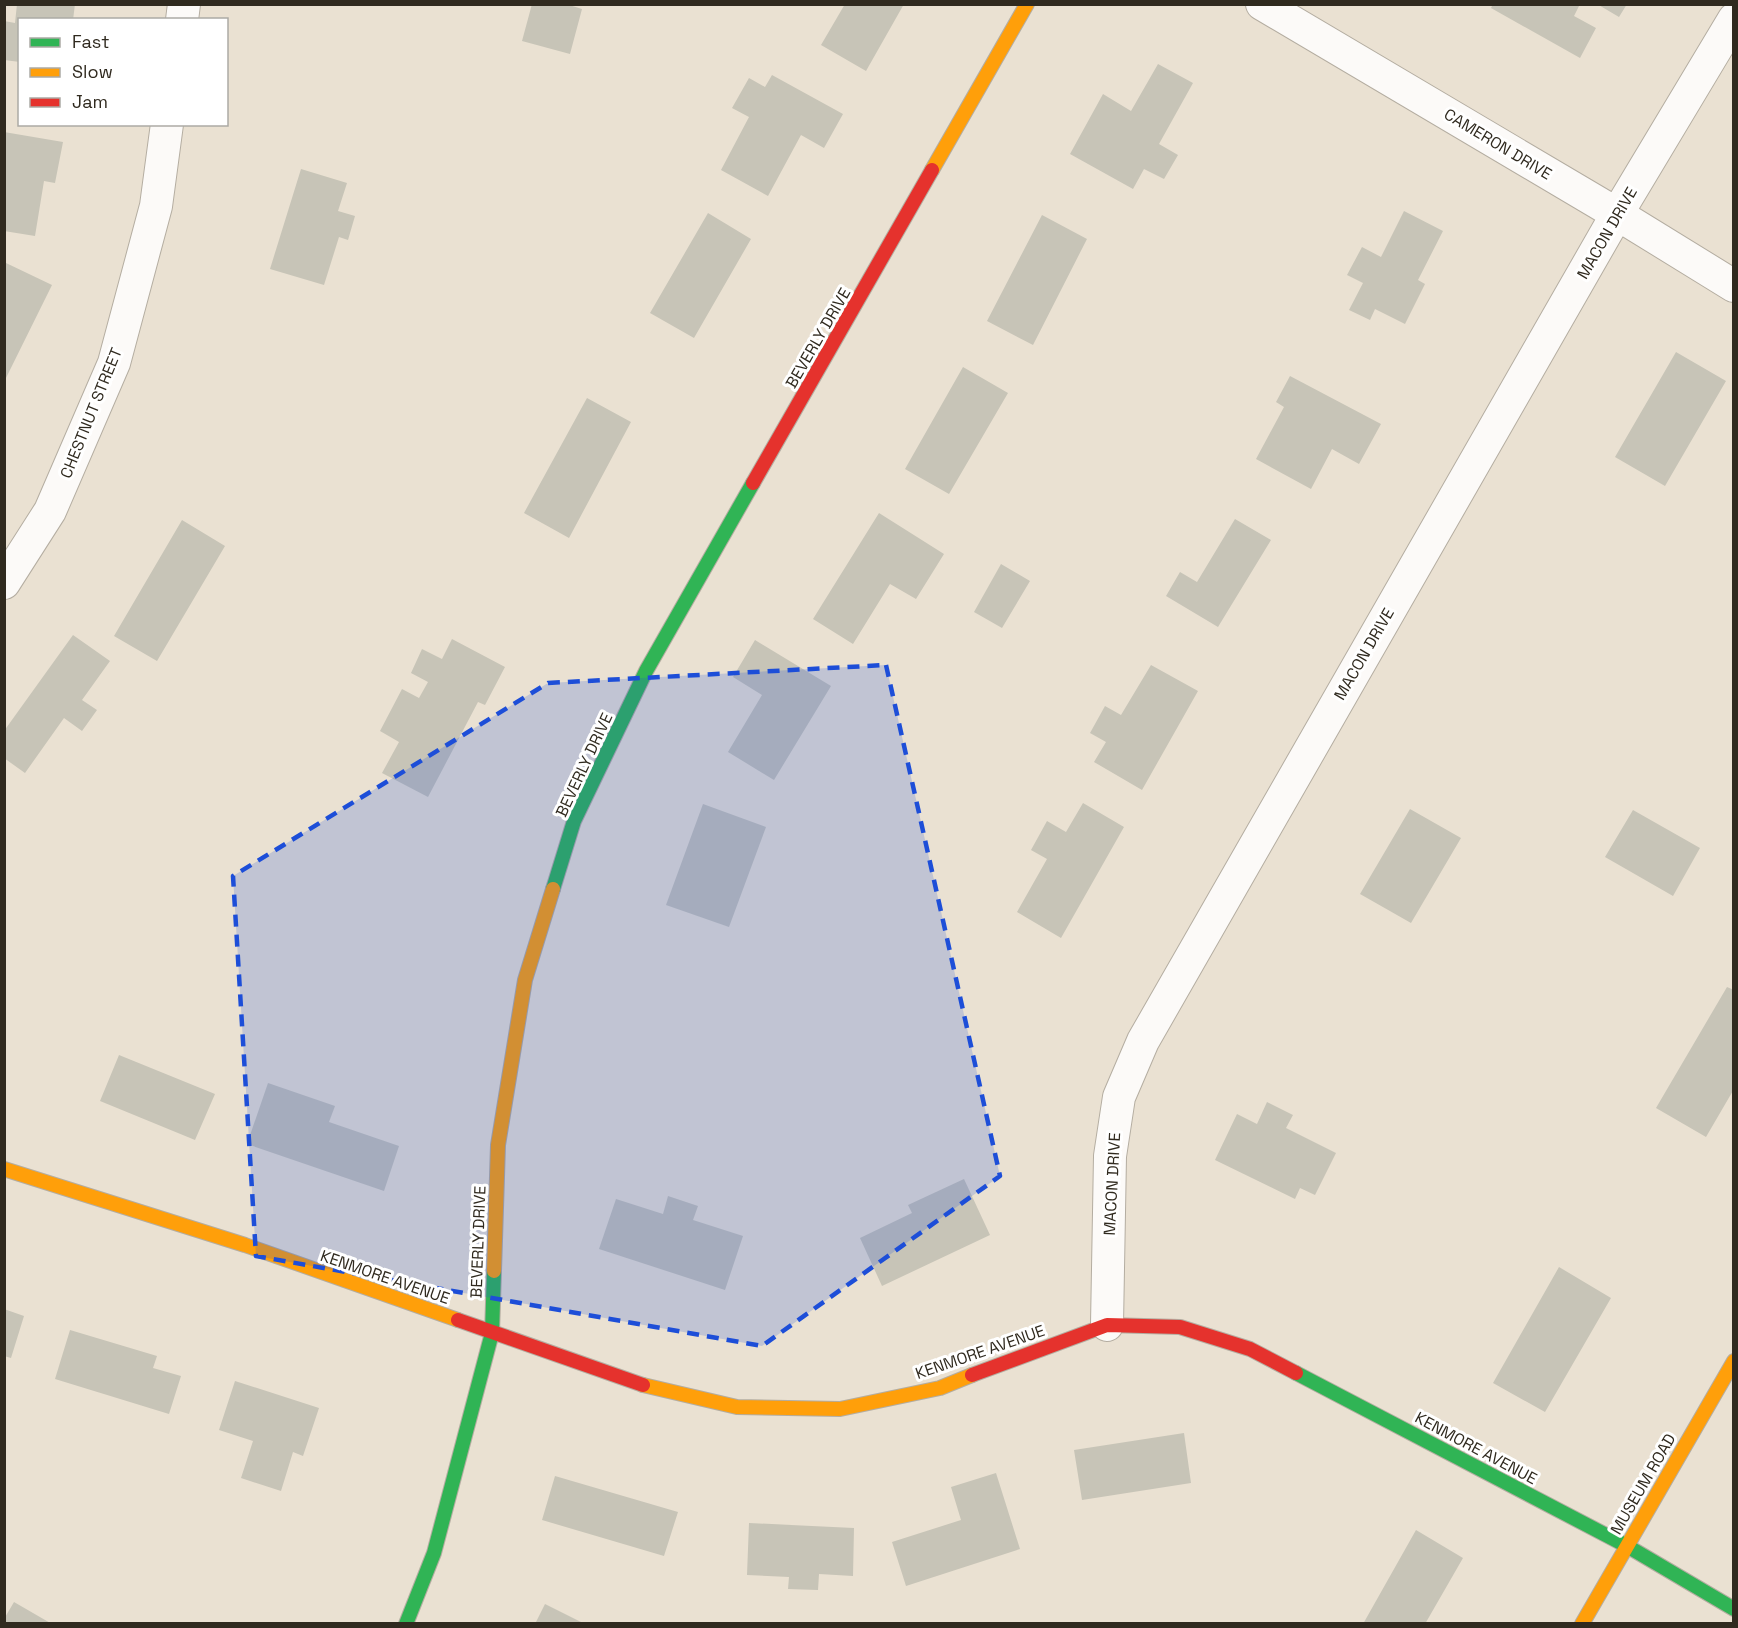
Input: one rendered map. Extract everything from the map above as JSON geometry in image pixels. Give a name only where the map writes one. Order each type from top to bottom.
[{"type":"street","name":"BEVERLY DRIVE","points":[[406,1623],[434,1553],[492,1333],[498,1145],[525,980],[574,821],[646,671],[1027,4]]},
{"type":"street","name":"CAMERON DRIVE","points":[[1262,4],[1617,214],[1734,286]]},
{"type":"street","name":"MACON DRIVE","points":[[1107,1325],[1110,1156],[1119,1097],[1143,1041],[1617,214],[1734,19]]},
{"type":"street","name":"CHESTNUT STREET","points":[[4,583],[50,511],[114,363],[156,207],[167,126]]},
{"type":"street","name":"KENMORE AVENUE","points":[[4,1169],[245,1245],[638,1384],[737,1407],[840,1409],[940,1388],[998,1364],[1107,1325],[1180,1327],[1250,1349],[1627,1546],[1734,1609]]},
{"type":"street","name":"MUSEUM ROAD","points":[[1582,1623],[1734,1361]]},
{"type":"highlighted area","points":[[886,665],[1000,1176],[762,1346],[256,1256],[233,876],[548,683]]},
{"type":"building","points":[[17,4],[75,4],[73,18],[18,18],[18,62],[4,60],[4,21],[15,23]]},
{"type":"building","points":[[532,4],[566,4],[582,9],[570,54],[522,41]]},
{"type":"building","points":[[845,4],[904,4],[866,71],[821,45]]},
{"type":"building","points":[[1493,4],[1580,4],[1574,16],[1596,28],[1580,58],[1491,8]]},
{"type":"building","points":[[1597,4],[1627,4],[1619,17]]},
{"type":"building","points":[[1158,64],[1193,83],[1159,144],[1178,155],[1164,179],[1144,169],[1133,189],[1070,154],[1103,94],[1131,111]]},
{"type":"building","points":[[772,75],[843,114],[824,148],[801,135],[768,196],[721,170],[749,117],[732,108],[749,78],[765,87]]},
{"type":"building","points":[[4,132],[63,142],[55,183],[44,181],[35,236],[4,231]]},
{"type":"building","points":[[301,169],[347,183],[338,211],[355,216],[348,240],[339,237],[324,285],[270,269]]},
{"type":"building","points":[[1404,211],[1443,231],[1418,280],[1425,284],[1405,324],[1375,309],[1370,320],[1349,310],[1363,283],[1347,275],[1362,247],[1381,257]]},
{"type":"building","points":[[708,213],[751,239],[694,338],[650,313]]},
{"type":"building","points":[[1042,215],[1087,239],[1033,345],[987,321]]},
{"type":"building","points":[[6,263],[52,285],[4,382],[4,265]]},
{"type":"building","points":[[1676,352],[1726,381],[1665,486],[1615,457]]},
{"type":"building","points":[[963,367],[1008,393],[949,494],[905,469]]},
{"type":"building","points":[[1290,376],[1381,424],[1359,464],[1332,449],[1311,489],[1256,459],[1284,407],[1276,402]]},
{"type":"building","points":[[587,398],[631,422],[569,538],[524,513]]},
{"type":"building","points":[[879,513],[944,554],[916,599],[890,584],[853,644],[813,619]]},
{"type":"building","points":[[1235,519],[1271,540],[1218,627],[1166,596],[1180,572],[1197,582]]},
{"type":"building","points":[[182,520],[225,546],[157,661],[114,636]]},
{"type":"building","points":[[1001,564],[1030,581],[1002,628],[974,612]]},
{"type":"building","points":[[73,635],[110,661],[82,700],[97,710],[82,731],[64,718],[25,773],[4,758],[4,731]]},
{"type":"building","points":[[452,639],[505,667],[485,705],[478,702],[428,797],[382,773],[399,742],[380,731],[402,689],[419,698],[428,682],[411,673],[422,649],[442,659]]},
{"type":"building","points":[[755,640],[831,686],[774,780],[728,752],[762,695],[733,677]]},
{"type":"building","points":[[1151,665],[1198,691],[1142,790],[1094,762],[1106,742],[1090,733],[1105,706],[1121,715]]},
{"type":"building","points":[[1083,803],[1124,827],[1061,938],[1017,912],[1047,859],[1031,850],[1047,821],[1066,832]]},
{"type":"building","points":[[703,804],[766,827],[729,927],[666,905]]},
{"type":"building","points":[[1410,809],[1461,838],[1411,923],[1360,894]]},
{"type":"building","points":[[1633,810],[1700,848],[1673,896],[1605,857]]},
{"type":"building","points":[[1727,987],[1734,990],[1734,1089],[1706,1137],[1656,1108]]},
{"type":"building","points":[[119,1055],[215,1094],[195,1140],[100,1101]]},
{"type":"building","points":[[268,1083],[335,1106],[329,1122],[399,1146],[384,1191],[247,1144]]},
{"type":"building","points":[[1267,1102],[1293,1115],[1286,1128],[1336,1153],[1315,1195],[1300,1188],[1295,1199],[1215,1160],[1237,1114],[1257,1124]]},
{"type":"building","points":[[964,1179],[990,1235],[882,1286],[860,1238],[912,1213],[908,1205]]},
{"type":"building","points":[[668,1196],[698,1206],[693,1220],[743,1236],[725,1290],[599,1249],[616,1199],[663,1214]]},
{"type":"building","points":[[1559,1267],[1611,1298],[1545,1412],[1493,1383]]},
{"type":"building","points":[[4,1309],[24,1316],[11,1358],[4,1356]]},
{"type":"building","points":[[70,1330],[157,1356],[153,1368],[181,1376],[169,1414],[55,1379]]},
{"type":"building","points":[[235,1381],[319,1408],[303,1456],[293,1452],[281,1491],[241,1478],[253,1441],[219,1430]]},
{"type":"building","points":[[1184,1433],[1191,1483],[1082,1500],[1074,1450]]},
{"type":"building","points":[[996,1473],[1020,1549],[906,1586],[892,1542],[961,1520],[951,1487]]},
{"type":"building","points":[[555,1476],[678,1512],[664,1556],[542,1520]]},
{"type":"building","points":[[749,1523],[854,1528],[853,1576],[819,1574],[818,1590],[788,1589],[789,1577],[747,1575]]},
{"type":"building","points":[[1416,1530],[1463,1558],[1425,1624],[1363,1624]]},
{"type":"building","points":[[14,1602],[52,1624],[4,1624],[4,1619]]},
{"type":"building","points":[[545,1604],[585,1624],[535,1624]]},
{"type":"traffic: fast","points":[[553,889],[574,821],[646,671],[753,483]]},
{"type":"traffic: fast","points":[[406,1624],[434,1553],[492,1333],[494,1271]]},
{"type":"traffic: fast","points":[[1296,1373],[1627,1546],[1734,1609]]},
{"type":"traffic: slow","points":[[932,170],[1027,4]]},
{"type":"traffic: slow","points":[[494,1271],[498,1145],[525,980],[553,889]]},
{"type":"traffic: slow","points":[[4,1169],[245,1245],[458,1320]]},
{"type":"traffic: slow","points":[[1582,1624],[1734,1361]]},
{"type":"traffic: slow","points":[[643,1385],[737,1407],[840,1409],[940,1388],[972,1375]]},
{"type":"traffic: jam","points":[[753,483],[932,170]]},
{"type":"traffic: jam","points":[[458,1320],[643,1385]]},
{"type":"traffic: jam","points":[[972,1375],[1107,1325],[1180,1327],[1250,1349],[1296,1373]]}]
